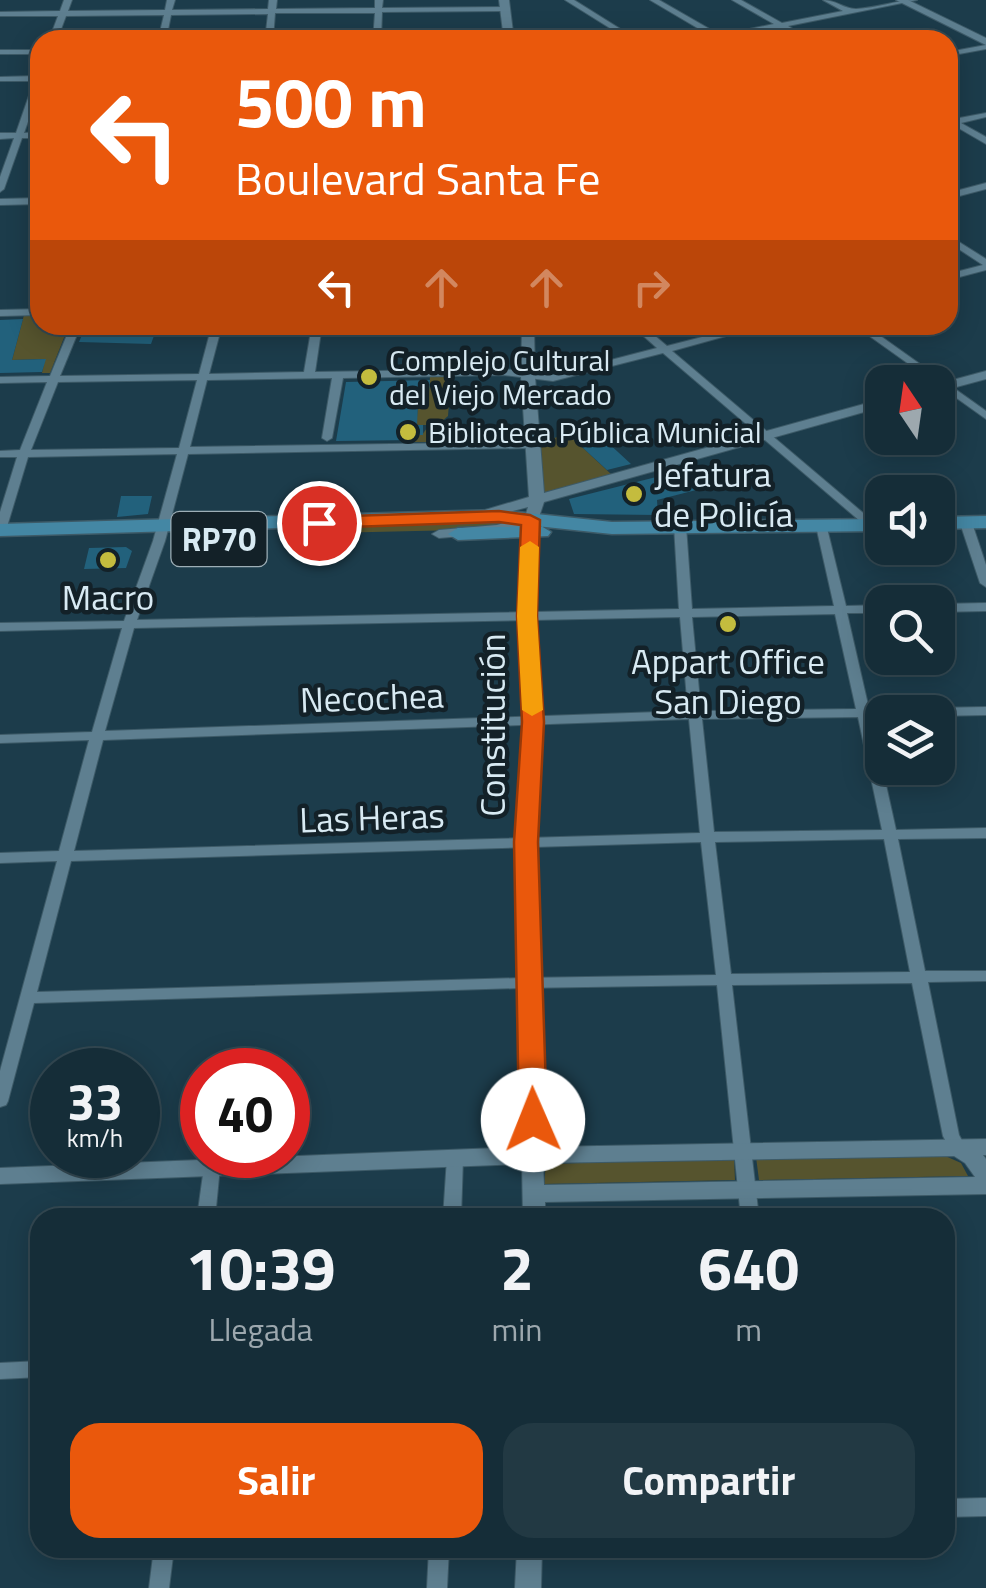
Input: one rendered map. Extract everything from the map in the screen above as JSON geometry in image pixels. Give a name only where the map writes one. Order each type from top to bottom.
[{"type":"main road","name":"RP70","points":[[0,544],[318,530],[499,516],[612,528],[865,525]]},
{"type":"main road","name":"RP70","points":[[318,530],[439,534],[533,518]]},
{"type":"main road","name":"RP70","points":[[0,530],[161,534]]},
{"type":"street","points":[[57,30],[68,0]]},
{"type":"street","points":[[164,30],[171,0]]},
{"type":"street","points":[[270,30],[273,0]]},
{"type":"street","points":[[377,30],[379,0]]},
{"type":"street","points":[[570,0],[618,30]]},
{"type":"street","points":[[654,0],[706,30]]},
{"type":"street","points":[[736,0],[790,30]]},
{"type":"street","points":[[828,0],[850,12]]},
{"type":"street","points":[[755,30],[908,0],[980,38]]},
{"type":"street","points":[[0,14],[378,10],[505,4],[508,30]]},
{"type":"street","points":[[0,52],[30,52]]},
{"type":"street","points":[[0,78],[30,78]]},
{"type":"street","points":[[0,188],[30,106]]},
{"type":"street","points":[[958,120],[986,115]]},
{"type":"street","points":[[958,126],[986,141]]},
{"type":"street","points":[[0,136],[30,135]]},
{"type":"street","points":[[958,193],[986,186]]},
{"type":"street","points":[[0,202],[30,201]]},
{"type":"street","points":[[958,245],[986,265]]},
{"type":"street","points":[[958,274],[986,265]]},
{"type":"street","points":[[0,313],[30,312]]},
{"type":"street","points":[[0,530],[24,453],[72,335]]},
{"type":"street","points":[[0,1101],[128,625],[161,534],[214,335]]},
{"type":"street","points":[[309,374],[315,335]]},
{"type":"street","name":"Constitución","points":[[528,335],[533,518],[527,616],[533,722],[526,842],[534,1208]]},
{"type":"street","points":[[648,335],[865,515]]},
{"type":"street","points":[[0,380],[502,372],[553,378],[721,335]]},
{"type":"street","points":[[872,335],[912,365]]},
{"type":"street","points":[[327,438],[338,374]]},
{"type":"street","points":[[955,383],[986,375]]},
{"type":"street","points":[[955,396],[986,416]]},
{"type":"street","points":[[533,518],[767,436],[865,408]]},
{"type":"street","points":[[0,454],[531,445]]},
{"type":"street","points":[[976,522],[986,584]]},
{"type":"street","points":[[680,526],[706,836],[749,1208]]},
{"type":"street","points":[[822,526],[951,1136],[958,1148],[974,1156],[986,1176]]},
{"type":"street","points":[[955,608],[986,607]]},
{"type":"street","points":[[0,627],[865,609]]},
{"type":"street","name":"Necochea","points":[[0,738],[695,715],[986,711]]},
{"type":"street","name":"Las Heras","points":[[0,858],[706,836],[986,833]]},
{"type":"street","points":[[28,998],[531,983],[986,976]]},
{"type":"street","points":[[310,1164],[533,1155],[986,1147]]},
{"type":"street","points":[[452,1208],[454,1158]]},
{"type":"street","points":[[0,1176],[180,1169]]},
{"type":"street","points":[[207,1208],[211,1178]]},
{"type":"street","points":[[534,1194],[986,1185]]},
{"type":"street","points":[[0,1371],[30,1370]]},
{"type":"street","points":[[955,1508],[986,1507]]},
{"type":"street","points":[[159,1588],[163,1558]]},
{"type":"street","points":[[438,1588],[439,1558]]},
{"type":"street","points":[[528,1588],[530,1558]]},
{"type":"shaded area","points":[[24,315],[30,315],[30,335],[65,335],[50,373],[42,373],[45,359],[12,360]]},
{"type":"shaded area","points":[[430,377],[451,377],[448,416],[439,424],[438,442],[412,442],[413,435],[422,435],[429,425],[393,425],[417,417],[418,404],[428,404]]},
{"type":"shaded area","points":[[568,434],[612,475],[547,493],[540,491],[533,444]]},
{"type":"shaded area","points":[[506,520],[506,525],[460,530],[329,533],[329,526]]},
{"type":"shaded area","points":[[943,1155],[961,1163],[968,1176],[759,1180],[756,1157]]},
{"type":"shaded area","points":[[734,1158],[735,1180],[544,1184],[546,1164]]},
{"type":"building","points":[[23,319],[12,360],[46,359],[42,372],[0,373],[0,320]]},
{"type":"building","points":[[82,335],[154,335],[151,344],[79,342]]},
{"type":"building","points":[[430,380],[428,404],[418,404],[417,425],[423,425],[423,435],[413,435],[412,440],[336,441],[346,382]]},
{"type":"building","points":[[593,429],[631,464],[607,470],[570,436]]},
{"type":"building","name":"Jefatura de Policía","points":[[680,471],[700,489],[657,500],[658,515],[574,514],[569,499]]},
{"type":"building","points":[[121,496],[152,496],[148,514],[117,517]]},
{"type":"building","name":"Macro","points":[[126,547],[132,551],[126,568],[84,569],[89,548]]},
{"type":"slow traffic","points":[[530,547],[527,616],[532,710]]},
{"type":"place","name":"Complejo Cultural del Viejo Mercado","points":[[369,377]]},
{"type":"place","name":"Biblioteca Pública Municial","points":[[408,432]]},
{"type":"place","name":"Jefatura de Policía","points":[[634,494]]},
{"type":"place","name":"Macro","points":[[108,560]]},
{"type":"place","name":"Appart Office San Diego","points":[[728,624]]},
{"type":"route","points":[[319,523],[499,516],[530,520],[527,616],[533,722],[526,842],[533,1120]]}]
